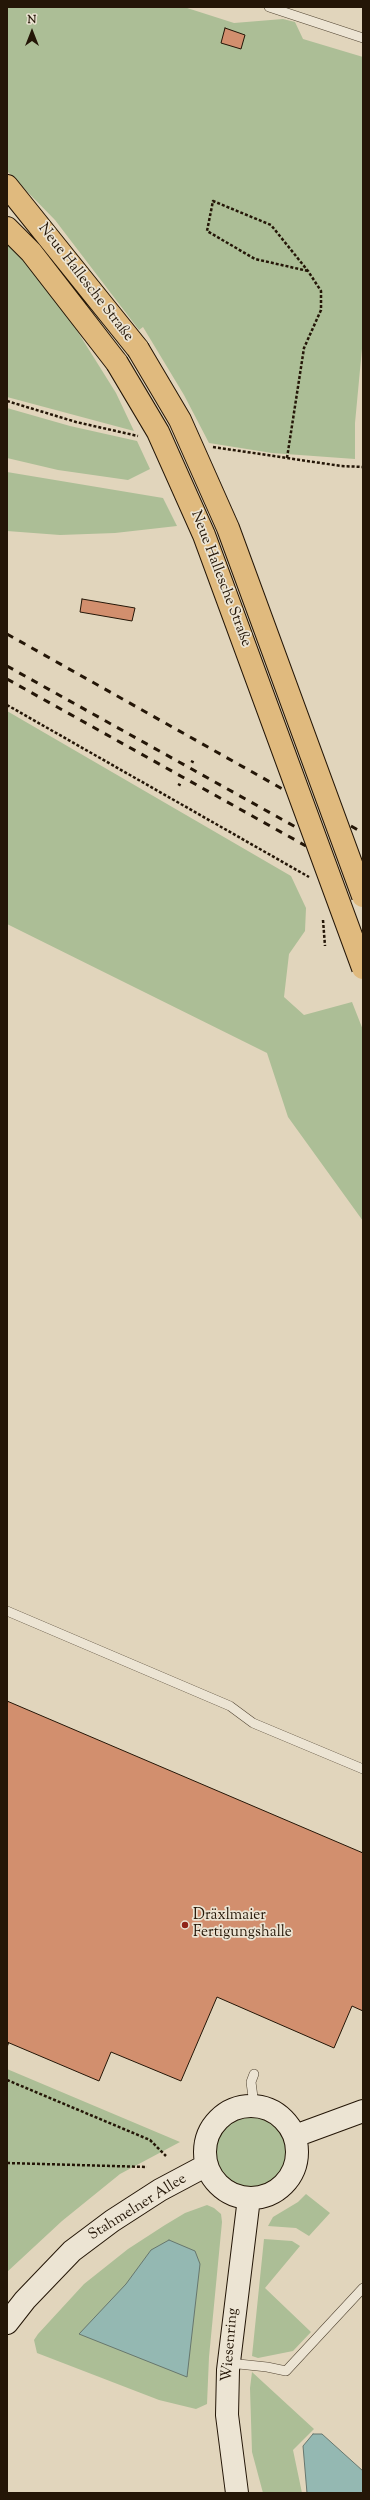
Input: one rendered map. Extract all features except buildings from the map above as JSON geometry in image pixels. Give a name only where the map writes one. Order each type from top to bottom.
[{"type":"main road","name":"Neue Hallesche Straße","points":[[7,186],[138,349],[180,420],[228,528],[363,896]]},
{"type":"main road","name":"Neue Hallesche Straße","points":[[7,228],[31,252],[117,363],[158,432],[204,535],[363,968]]},
{"type":"street","points":[[254,2105],[279,2114],[290,2126],[295,2136],[297,2160],[292,2175],[281,2187],[267,2195],[249,2198],[234,2195],[222,2187],[210,2174],[205,2154],[208,2134],[218,2119],[235,2108],[254,2105]]},
{"type":"street","points":[[295,2136],[363,2111]]},
{"type":"street","name":"Stahmelner Allee","points":[[7,2323],[25,2300],[72,2251],[112,2220],[160,2190],[207,2166]]},
{"type":"street","name":"Wiesenring","points":[[237,2493],[227,2415],[229,2363],[249,2198]]},
{"type":"lane","points":[[269,7],[363,38]]},
{"type":"lane","points":[[7,1611],[230,1706],[253,1723],[363,1769]]},
{"type":"lane","points":[[254,2074],[250,2082],[254,2105]]},
{"type":"lane","points":[[229,2363],[286,2372],[363,2288]]},
{"type":"path","points":[[287,458],[304,348],[321,310],[321,291],[308,271],[271,225],[213,201],[207,231],[255,259],[308,271]]},
{"type":"path","points":[[7,401],[76,422],[140,436]]},
{"type":"path","points":[[205,446],[341,466],[363,467]]},
{"type":"path","points":[[7,705],[315,880]]},
{"type":"path","points":[[178,784],[182,786]]},
{"type":"path","points":[[7,2080],[150,2140],[166,2156]]},
{"type":"path","points":[[7,2163],[147,2167]]},
{"type":"green space","points":[[7,7],[184,7],[234,23],[283,19],[295,22],[303,39],[363,57],[363,338],[355,423],[355,459],[272,453],[209,443],[184,395],[143,327],[139,330],[55,220],[7,171]]},
{"type":"green space","points":[[7,239],[56,297],[116,393],[134,431],[7,397]]},
{"type":"green space","points":[[7,408],[70,426],[137,441],[150,469],[128,480],[58,470],[7,458]]},
{"type":"green space","points":[[7,472],[163,498],[177,526],[115,533],[60,535],[7,531]]},
{"type":"green space","points":[[7,711],[291,876],[306,908],[305,931],[289,954],[284,997],[304,1015],[352,1002],[363,1030],[363,1221],[288,1117],[267,1053],[7,924]]},
{"type":"green space","points":[[7,2069],[180,2142],[120,2174],[62,2221],[7,2272]]},
{"type":"green space","points":[[251,2113],[266,2116],[279,2125],[288,2138],[291,2153],[288,2168],[279,2181],[266,2190],[251,2193],[236,2190],[223,2181],[214,2168],[211,2153],[214,2138],[223,2125],[236,2116]]},
{"type":"green space","points":[[306,2194],[330,2213],[309,2236],[296,2228],[268,2226],[273,2217],[298,2202]]},
{"type":"green space","points":[[207,2205],[214,2208],[221,2214],[222,2222],[209,2357],[207,2404],[196,2409],[159,2400],[37,2353],[34,2340],[38,2334],[84,2284],[128,2249],[165,2225],[185,2213]]},
{"type":"green space","points":[[264,2239],[292,2241],[300,2246],[265,2288],[311,2332],[293,2351],[258,2358],[252,2356]]},
{"type":"green space","points":[[252,2372],[314,2429],[293,2450],[302,2493],[263,2493],[252,2452],[250,2388]]},
{"type":"water","points":[[169,2240],[195,2251],[200,2264],[187,2377],[79,2334],[126,2284],[151,2250]]},
{"type":"water","points":[[313,2434],[322,2434],[363,2471],[363,2493],[307,2493],[303,2446]]},
{"type":"railway","points":[[7,634],[286,791]]},
{"type":"railway","points":[[7,666],[301,830]]},
{"type":"railway","points":[[7,679],[306,846]]},
{"type":"railway","points":[[351,826],[363,833]]},
{"type":"place","name":"Dräxlmaier Fertigungshalle","points":[[185,1925]]}]
